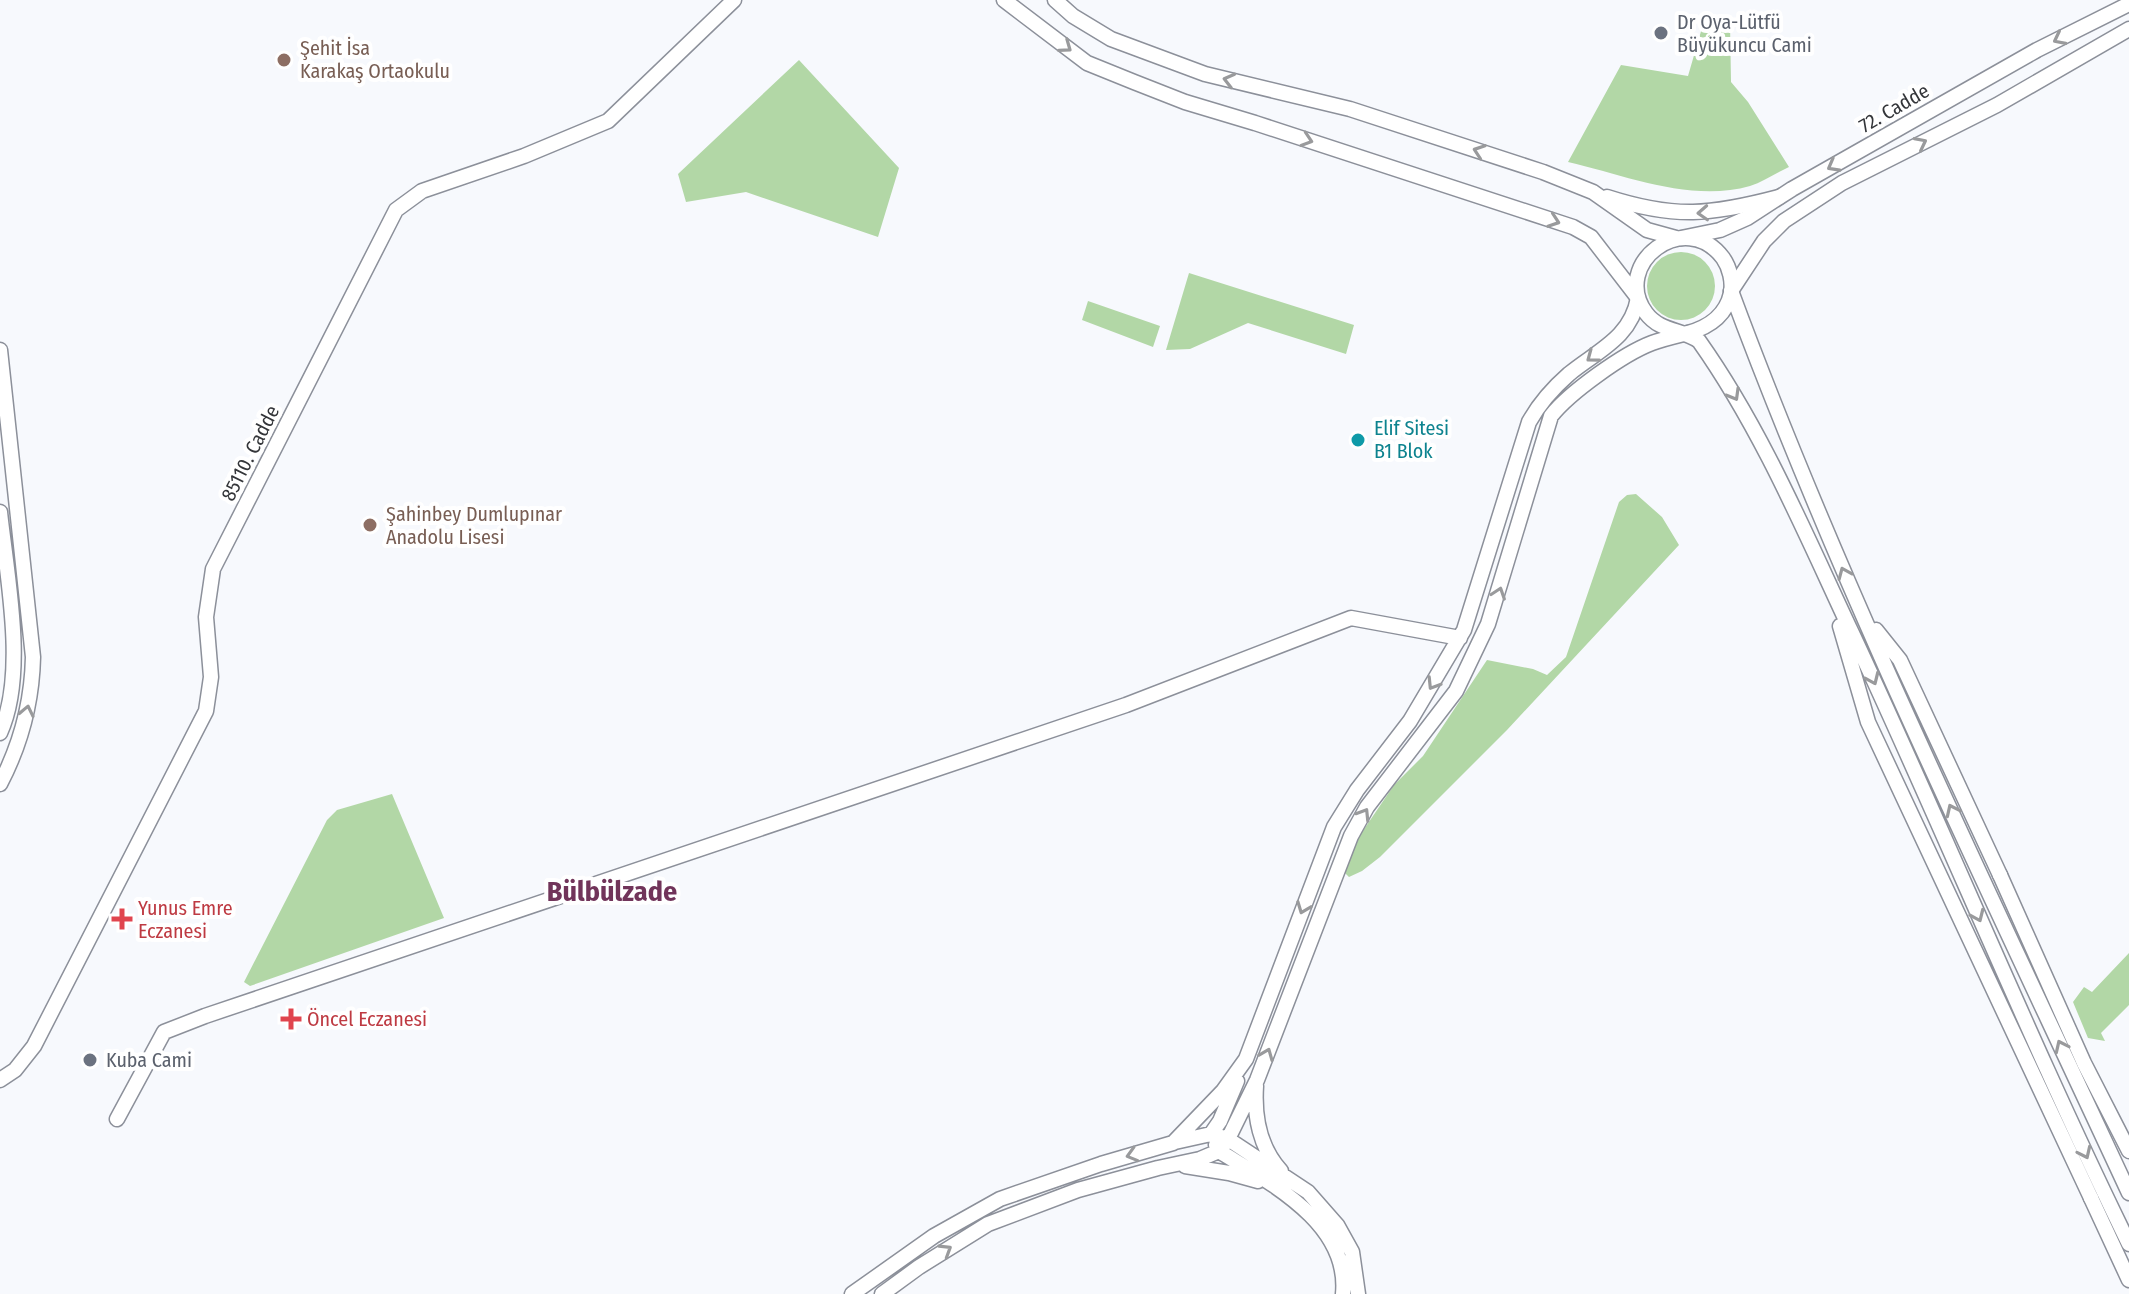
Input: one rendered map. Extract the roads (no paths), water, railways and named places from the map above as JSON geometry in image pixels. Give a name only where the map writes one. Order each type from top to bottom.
[{"type":"main road","name":"85110. Cadde","points":[[0,1080],[15,1070],[34,1046],[206,711],[211,677],[206,617],[213,569],[396,210],[422,191],[524,156],[608,121],[734,0]]},
{"type":"main road","points":[[1004,0],[1087,63],[1147,87],[1573,227],[1591,237],[1657,325],[1688,333],[1699,341],[1717,366],[1790,501],[2085,1154],[2129,1244]]},
{"type":"main road","points":[[1055,0],[1073,16],[1111,39],[1205,74],[1350,109],[1543,172],[1644,209],[1679,214],[1713,213],[1779,197]]},
{"type":"main road","name":"72. Cadde","points":[[1677,238],[1733,225],[2037,50],[2129,4]]},
{"type":"main road","points":[[882,1294],[988,1224],[1078,1190],[1200,1159],[1223,1145],[1257,1080],[1351,836],[1367,807],[1456,691],[1488,624],[1551,416],[1559,405],[1649,344],[1704,329],[1717,320],[1727,306],[1731,291],[1764,241],[1784,221],[1842,183],[1997,105],[2129,29]]},
{"type":"main road","points":[[1593,192],[1647,230],[1705,243],[1717,251],[1726,263],[1731,291],[1774,407],[1859,606],[2129,1193]]},
{"type":"main road","points":[[852,1294],[934,1236],[1000,1199],[1101,1164],[1211,1134],[1220,1121],[1246,1059],[1334,827],[1357,790],[1410,721],[1460,638],[1529,422],[1540,403],[1568,375],[1623,334],[1636,309],[1640,267],[1649,253],[1662,243],[1677,238]]},
{"type":"main road","points":[[0,350],[33,657],[24,723],[0,784]]},
{"type":"main road","points":[[0,512],[15,669],[10,712],[0,733]]},
{"type":"main road","points":[[1826,580],[1868,722],[2129,1280]]},
{"type":"main road","points":[[1859,606],[1900,660],[2084,1063],[2129,1151]]},
{"type":"main road","points":[[117,1119],[164,1032],[205,1016],[1126,705],[1351,618],[1460,638]]},
{"type":"main road","points":[[1173,1143],[1223,1091],[1246,1059]]},
{"type":"main road","points":[[1257,1080],[1256,1113],[1260,1134],[1274,1164],[1289,1180]]},
{"type":"main road","points":[[1211,1134],[1313,1218],[1330,1237],[1340,1261],[1343,1294]]},
{"type":"main road","points":[[1223,1145],[1308,1192],[1337,1225],[1352,1252],[1358,1294]]},
{"type":"main road","points":[[1172,1165],[1229,1173],[1272,1186]]},
{"type":"place","name":"Dr Oya-Lütfü Büyükuncu Cami","points":[[1661,33]]},
{"type":"place","name":"Şehit İsa Karakaş Ortaokulu","points":[[284,60]]},
{"type":"place","name":"Elif Sitesi B1 Blok","points":[[1358,440]]},
{"type":"place","name":"Şahinbey Dumlupınar Anadolu Lisesi","points":[[370,525]]},
{"type":"place","name":"Yunus Emre Eczanesi","points":[[122,919]]},
{"type":"place","name":"Öncel Eczanesi","points":[[291,1019]]},
{"type":"place","name":"Kuba Cami","points":[[90,1060]]},
{"type":"district","name":"Bülbülzade","points":[[612,891]]}]
